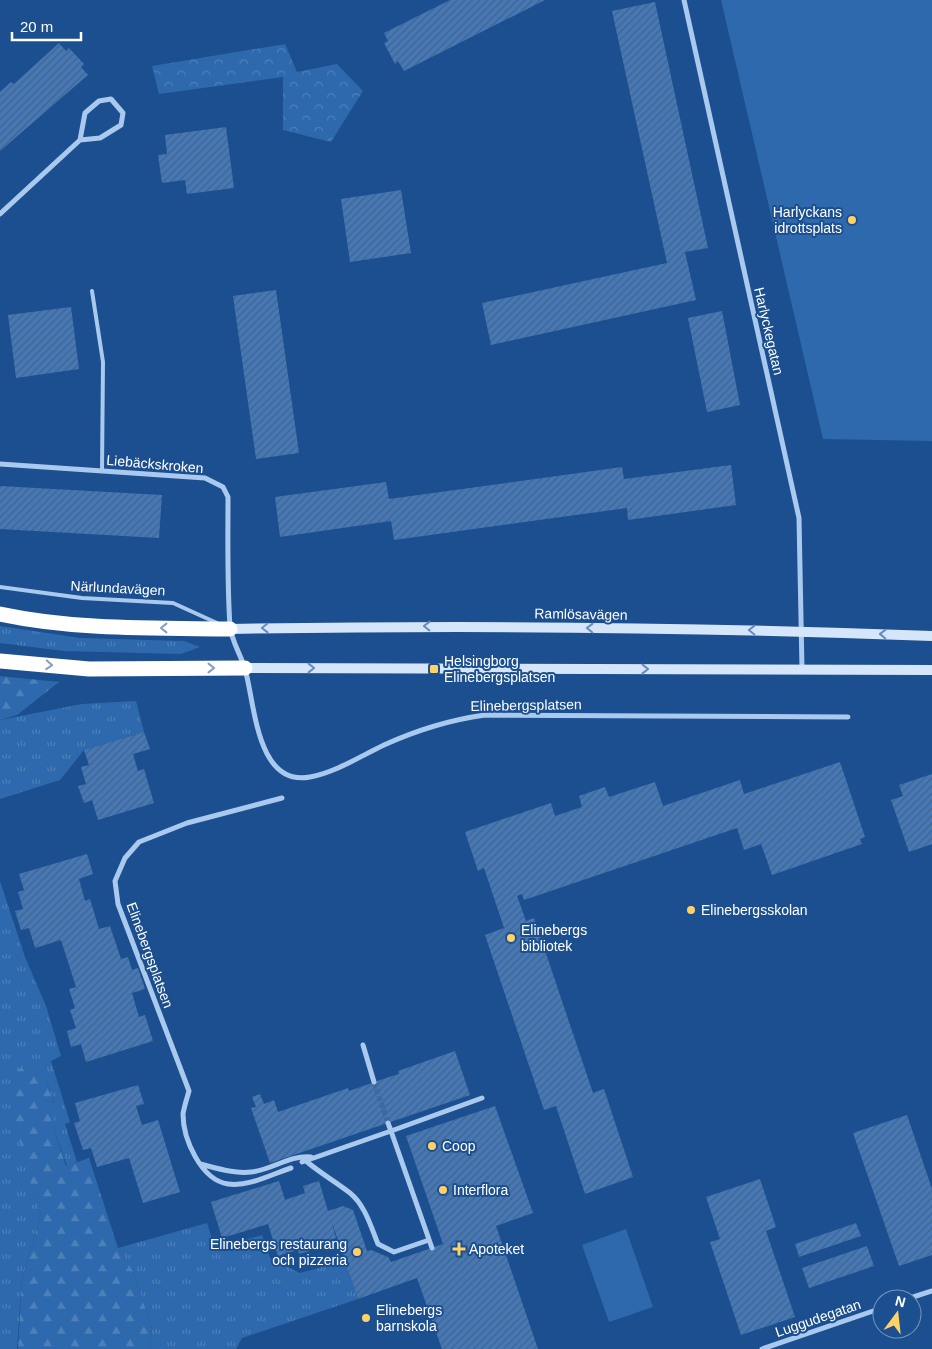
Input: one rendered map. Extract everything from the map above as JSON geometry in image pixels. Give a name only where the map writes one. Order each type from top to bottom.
[{"type":"highway","points":[[0,614],[70,624],[126,628],[230,629]]},
{"type":"highway","points":[[0,661],[90,668],[245,668]]},
{"type":"street","name":"Harlyckegatan","points":[[684,0],[799,518],[802,670]]},
{"type":"street","points":[[0,214],[80,140],[85,114],[99,101],[111,99],[122,113],[121,125],[100,138],[80,140]]},
{"type":"street","name":"Liebäckskroken","points":[[0,464],[205,478],[223,488],[228,497],[230,629]]},
{"type":"street","name":"Ramlösavägen","points":[[230,629],[396,625],[801,631],[932,636]]},
{"type":"street","name":"Elinebergsplatsen","points":[[230,629],[245,668],[263,750],[273,763],[286,773],[302,777],[324,773],[415,731],[454,719],[485,715],[848,717]]},
{"type":"street","points":[[245,668],[932,670]]},
{"type":"street","name":"Elinebergsplatsen","points":[[282,798],[187,823],[139,842],[125,858],[115,881],[118,904],[189,1091],[183,1113],[187,1136],[200,1164],[212,1178],[228,1184],[247,1184],[291,1168]]},
{"type":"street","points":[[363,1044],[374,1082]]},
{"type":"street","points":[[429,1240],[394,1252],[378,1244],[367,1217],[351,1194],[304,1162],[482,1098]]},
{"type":"street","points":[[388,1123],[432,1248]]},
{"type":"street","points":[[200,1164],[227,1171],[251,1172],[299,1156],[312,1158]]},
{"type":"street","name":"Luggudegatan","points":[[762,1349],[872,1311]]},
{"type":"lane","points":[[92,291],[103,362],[102,470]]},
{"type":"lane","name":"Närlundavägen","points":[[0,587],[82,598],[173,603],[230,629]]},
{"type":"green space","name":"Harlyckans idrottsplats","points":[[721,0],[932,0],[932,441],[823,439]]},
{"type":"green space","points":[[285,44],[297,72],[337,64],[363,91],[331,142],[283,130],[283,77],[159,94],[152,66]]},
{"type":"green space","points":[[0,626],[80,638],[184,641],[200,647],[181,654],[64,651],[0,643]]},
{"type":"green space","points":[[0,676],[59,682],[17,715],[0,720]]},
{"type":"green space","points":[[136,701],[144,732],[84,750],[60,780],[0,799],[0,720],[82,704]]},
{"type":"green space","points":[[0,881],[25,957],[46,1006],[61,1056],[51,1061],[70,1122],[65,1124],[77,1162],[67,1166],[54,1130],[54,1102],[46,1079],[29,1178],[41,1214],[22,1279],[17,1349],[0,1349]]},
{"type":"green space","points":[[31,1060],[46,1079],[54,1103],[54,1130],[66,1166],[89,1158],[118,1248],[133,1271],[152,1328],[150,1349],[18,1349],[22,1279],[41,1214],[29,1179],[13,1115],[17,1071]]},
{"type":"green space","points":[[207,1223],[215,1248],[262,1235],[270,1258],[300,1273],[345,1261],[358,1299],[242,1338],[236,1349],[150,1349],[152,1328],[133,1271],[118,1248]]},
{"type":"green space","points":[[626,1229],[653,1307],[609,1322],[582,1245]]},
{"type":"building","points":[[450,0],[545,0],[404,71],[398,61],[395,64],[384,43],[388,41],[384,33]]},
{"type":"building","points":[[655,2],[708,248],[685,252],[696,300],[491,345],[482,303],[667,263],[612,11]]},
{"type":"building","points":[[59,43],[66,51],[69,48],[84,64],[81,67],[88,75],[0,151],[0,92],[11,82],[14,84]]},
{"type":"building","points":[[226,127],[234,188],[187,194],[185,180],[162,183],[158,155],[167,154],[165,135]]},
{"type":"building","points":[[401,190],[411,253],[350,262],[341,199]]},
{"type":"building","points":[[276,290],[299,453],[256,459],[233,296]]},
{"type":"building","points":[[71,307],[79,369],[16,378],[8,315]]},
{"type":"building","points":[[722,311],[740,405],[707,412],[688,318]]},
{"type":"building","points":[[731,465],[736,505],[628,520],[627,508],[394,540],[391,521],[280,537],[275,497],[386,482],[389,499],[622,467],[624,479]]},
{"type":"building","points":[[0,486],[162,495],[159,538],[0,529]]},
{"type":"building","points":[[144,732],[150,749],[133,754],[138,771],[144,769],[154,803],[98,820],[92,800],[84,803],[78,786],[86,784],[81,767],[89,765],[84,750]]},
{"type":"building","points":[[840,762],[865,837],[860,839],[862,844],[772,875],[761,844],[744,850],[737,828],[524,900],[522,894],[517,896],[526,921],[534,918],[593,1093],[604,1089],[633,1177],[585,1194],[556,1106],[544,1110],[485,935],[504,928],[484,868],[478,871],[465,832],[551,803],[555,816],[582,807],[579,796],[605,787],[609,797],[655,782],[663,806],[740,780],[744,794]]},
{"type":"building","points":[[932,774],[932,844],[909,852],[891,800],[903,796],[899,785]]},
{"type":"building","points":[[87,854],[93,874],[79,879],[85,901],[90,899],[99,929],[110,926],[121,959],[128,957],[132,970],[138,968],[145,989],[132,993],[139,1017],[145,1015],[153,1041],[86,1062],[81,1044],[71,1047],[67,1031],[76,1028],[70,1010],[75,1008],[69,989],[76,987],[61,940],[35,948],[29,928],[21,930],[15,911],[23,909],[18,892],[24,890],[19,874]]},
{"type":"building","points":[[455,1051],[470,1095],[270,1163],[251,1108],[256,1107],[252,1097],[260,1094],[264,1104],[274,1100],[278,1112],[348,1088],[349,1091],[399,1074],[398,1071]]},
{"type":"building","points":[[138,1085],[144,1104],[136,1106],[142,1125],[158,1120],[180,1192],[143,1203],[129,1158],[97,1167],[91,1148],[83,1150],[74,1123],[80,1121],[75,1103]]},
{"type":"building","points":[[495,1106],[533,1213],[496,1226],[538,1349],[442,1349],[417,1278],[358,1299],[331,1220],[336,1238],[319,1243],[320,1248],[299,1254],[298,1250],[278,1256],[268,1224],[222,1238],[211,1202],[279,1181],[285,1200],[305,1193],[303,1186],[319,1181],[328,1211],[343,1206],[353,1210],[367,1251],[371,1250],[388,1257],[391,1262],[443,1244],[406,1136]]},
{"type":"building","points":[[907,1115],[932,1189],[932,1255],[899,1266],[853,1133]]},
{"type":"building","points":[[760,1179],[776,1227],[766,1231],[795,1317],[741,1335],[710,1242],[720,1239],[706,1197]]},
{"type":"building","points":[[856,1223],[861,1236],[799,1257],[795,1244]]},
{"type":"building","points":[[867,1246],[874,1266],[809,1288],[802,1268]]},
{"type":"tunnel","points":[[374,1082],[388,1123]]},
{"type":"place","name":"Harlyckans idrottsplats","points":[[852,220]]},
{"type":"place","name":"Helsingborg Elinebergsplatsen","points":[[434,669]]},
{"type":"place","name":"Elinebergsskolan","points":[[691,910]]},
{"type":"place","name":"Elinebergs bibliotek","points":[[511,938]]},
{"type":"place","name":"Coop","points":[[432,1146]]},
{"type":"place","name":"Interflora","points":[[443,1190]]},
{"type":"place","name":"Apoteket","points":[[459,1249]]},
{"type":"place","name":"Elinebergs restaurang och pizzeria","points":[[357,1252]]},
{"type":"place","name":"Elinebergs barnskola","points":[[366,1318]]}]
